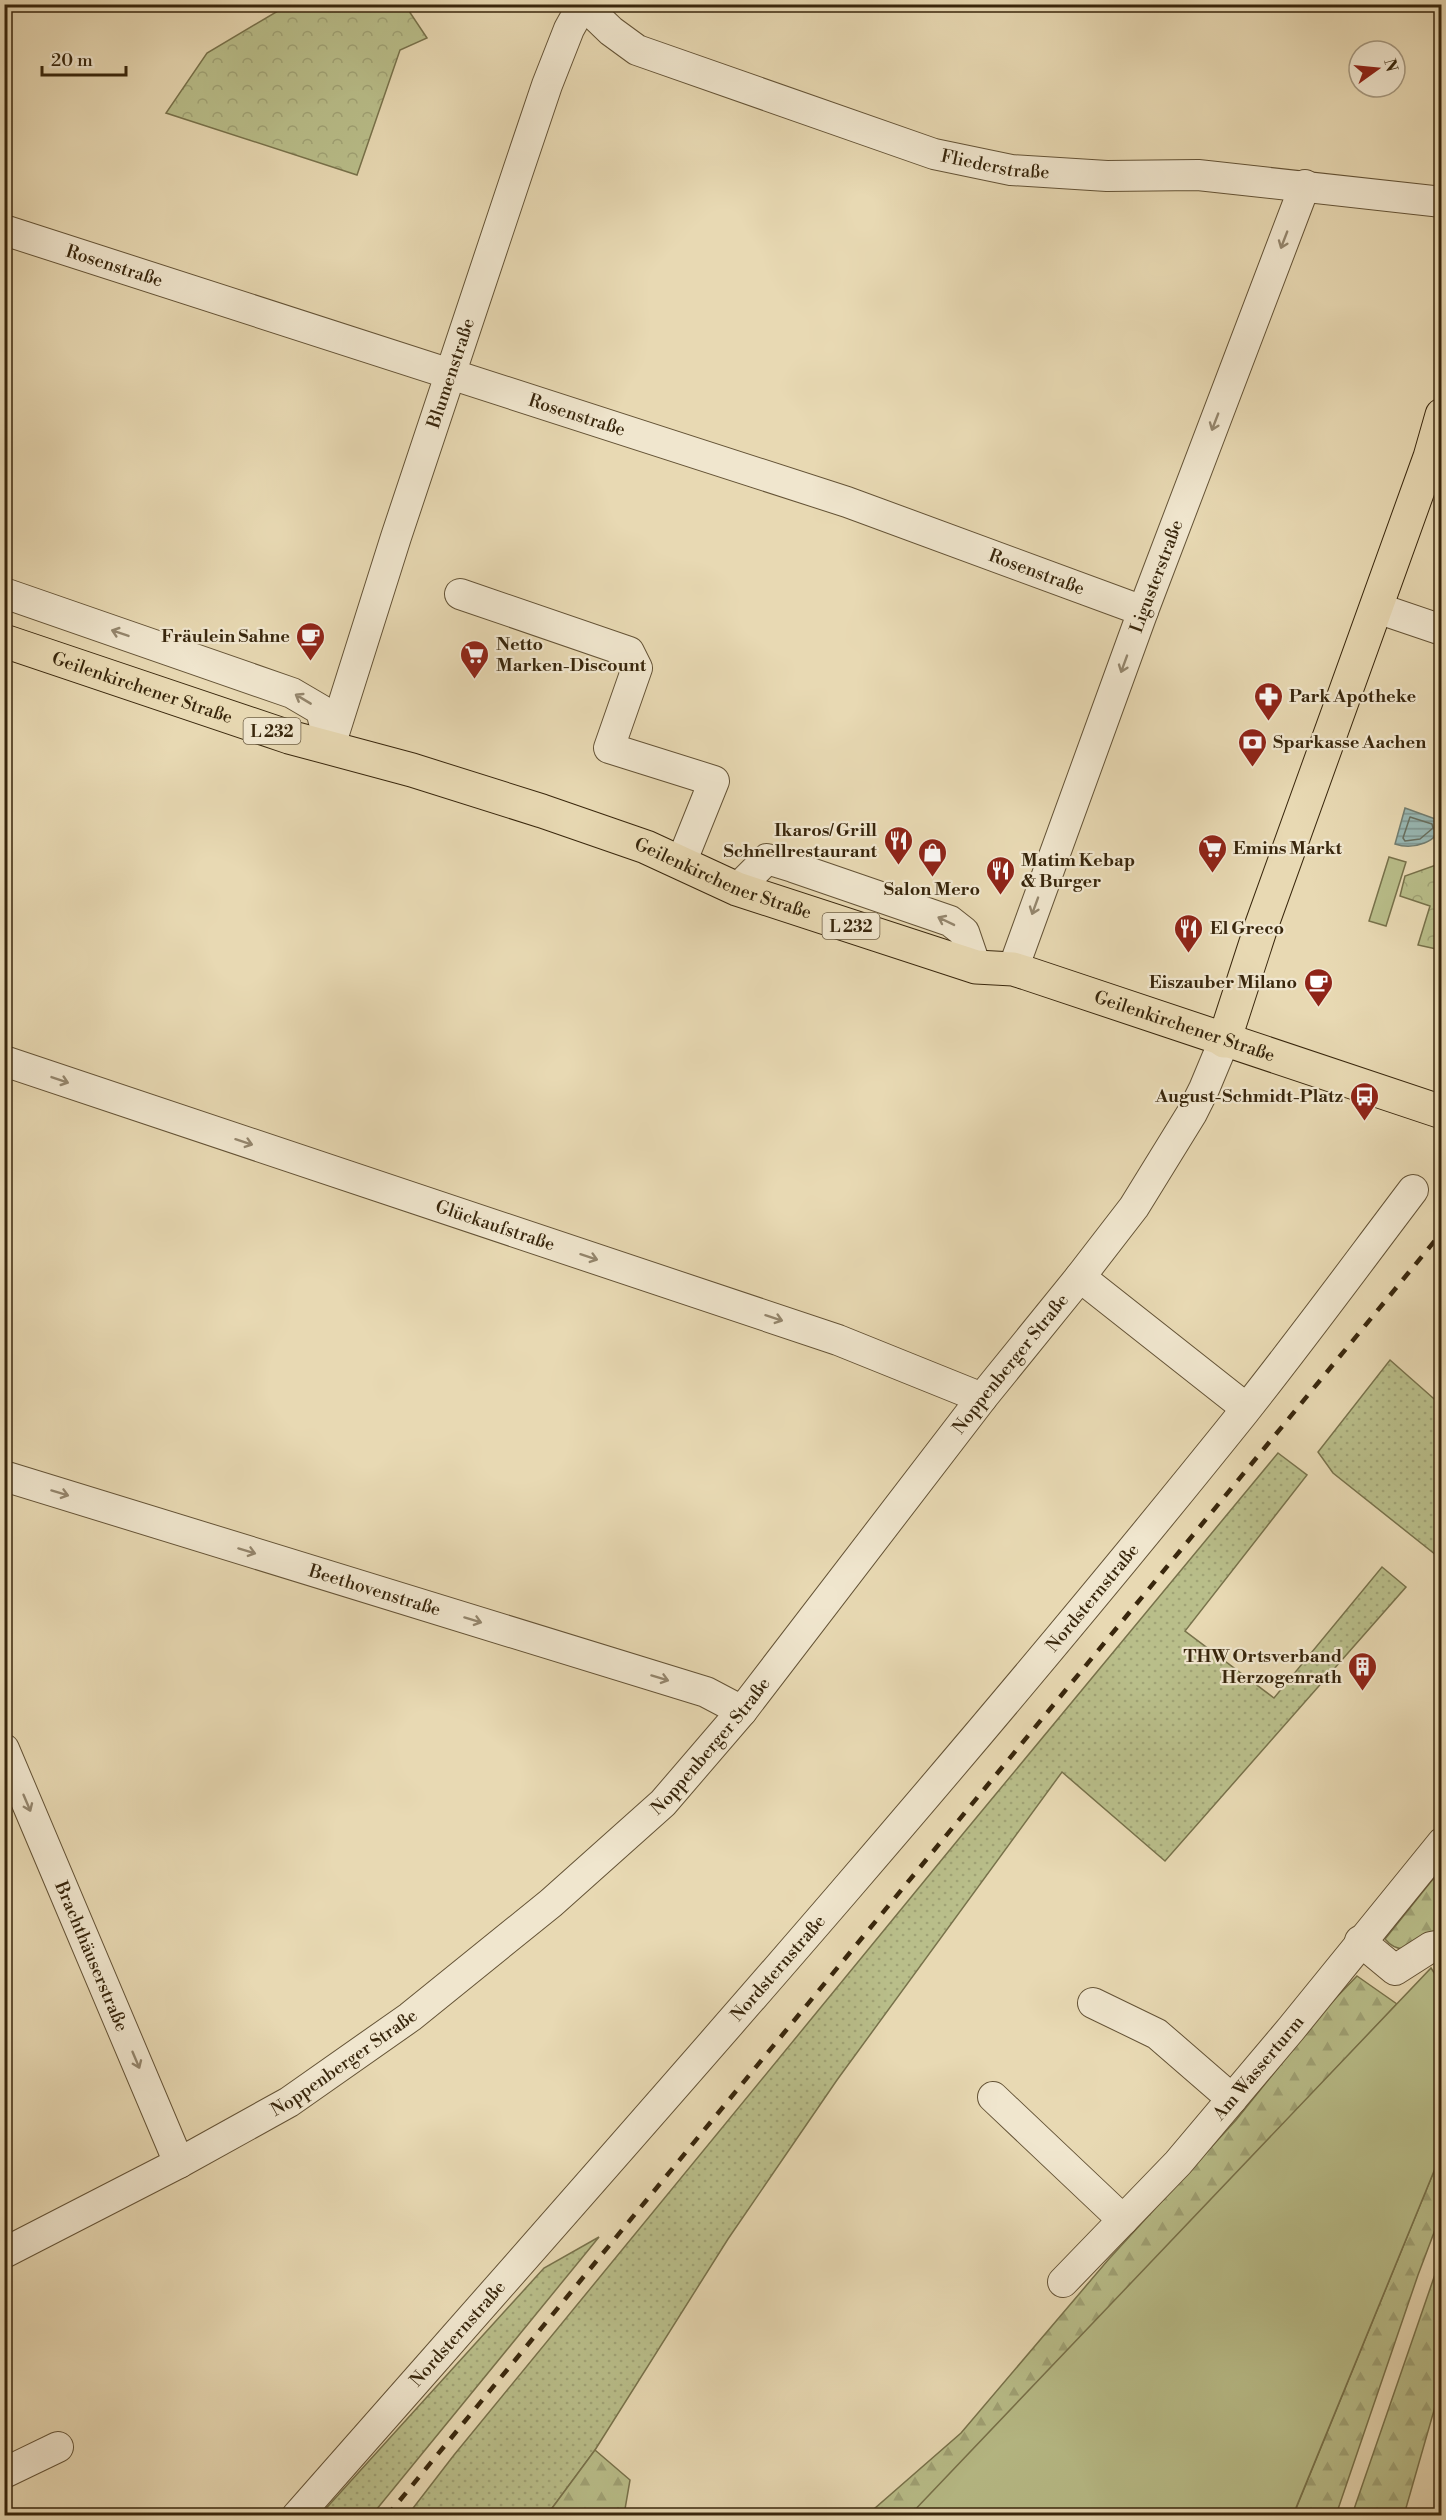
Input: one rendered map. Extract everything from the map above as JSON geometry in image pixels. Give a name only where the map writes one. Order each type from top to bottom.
[{"type":"main road","points":[[1224,1041],[1255,944],[1377,608],[1442,415]]},
{"type":"main road","name":"Geilenkirchener Straße","points":[[4,640],[289,737],[330,746],[542,811],[646,847],[737,889],[976,967],[1013,969],[1442,1112]]},
{"type":"street","name":"Fliederstraße","points":[[583,4],[611,31],[637,50],[934,154],[1011,170],[1107,176],[1198,175],[1305,185],[1442,202]]},
{"type":"street","name":"Blumenstraße","points":[[330,746],[348,684],[547,85],[569,29],[583,4]]},
{"type":"street","name":"Ligusterstraße","points":[[1013,969],[1143,611],[1305,185]]},
{"type":"street","name":"Rosenstraße","points":[[4,230],[847,502],[1143,611]]},
{"type":"street","points":[[4,593],[292,693],[321,710],[330,746]]},
{"type":"street","points":[[460,594],[629,652],[637,668],[609,748],[714,781],[681,863]]},
{"type":"street","points":[[1377,608],[1442,630]]},
{"type":"street","name":"Noppenberger Straße","points":[[4,2253],[179,2163],[288,2102],[410,2017],[472,1968],[551,1903],[663,1803],[742,1711],[982,1398],[1134,1207],[1192,1113],[1224,1041]]},
{"type":"street","name":"Glückaufstraße","points":[[4,1060],[838,1340],[982,1398]]},
{"type":"street","name":"Nordsternstraße","points":[[297,2516],[684,2078],[895,1833],[1069,1626],[1246,1408],[1413,1190]]},
{"type":"street","points":[[1080,1277],[1246,1408]]},
{"type":"street","name":"Beethovenstraße","points":[[4,1476],[706,1692],[742,1711]]},
{"type":"street","name":"Brachthäuserstraße","points":[[4,1749],[179,2163]]},
{"type":"street","name":"Am Wasserturm","points":[[1063,2282],[1178,2163],[1291,2030],[1360,1941],[1442,1843]]},
{"type":"street","points":[[1360,1941],[1395,1970],[1431,1947],[1442,1945]]},
{"type":"street","points":[[1093,2003],[1157,2034],[1232,2098]]},
{"type":"street","points":[[993,2097],[1124,2220]]},
{"type":"street","points":[[4,2473],[58,2447]]},
{"type":"green space","points":[[288,5],[405,5],[427,38],[400,50],[357,175],[166,113],[207,53]]},
{"type":"green space","points":[[1389,857],[1406,862],[1386,926],[1369,921]]},
{"type":"green space","points":[[1436,865],[1441,866],[1441,950],[1418,945],[1430,906],[1400,896],[1405,876]]},
{"type":"green space","points":[[1390,1360],[1441,1405],[1441,1559],[1333,1473],[1318,1452]]},
{"type":"green space","points":[[1278,1453],[1307,1475],[1185,1631],[1274,1698],[1382,1567],[1406,1587],[1165,1861],[1062,1772],[837,2080],[728,2239],[595,2450],[547,2515],[407,2516],[454,2455],[962,1835]]},
{"type":"green space","points":[[1441,1869],[1441,1937],[1412,1948],[1398,1948],[1391,1945],[1385,1939]]},
{"type":"green space","points":[[1431,1968],[1441,1983],[1441,2154],[1293,2515],[910,2515]]},
{"type":"green space","points":[[1357,1976],[1397,2004],[932,2495],[910,2515],[866,2516],[961,2433],[1108,2260],[1236,2120],[1327,2007]]},
{"type":"green space","points":[[1441,2154],[1441,2214],[1336,2515],[1293,2516]]},
{"type":"green space","points":[[599,2237],[372,2515],[320,2515],[544,2268]]},
{"type":"green space","points":[[1441,2257],[1441,2386],[1404,2515],[1352,2515]]},
{"type":"green space","points":[[595,2450],[630,2480],[624,2515],[547,2515]]},
{"type":"water","points":[[1405,808],[1441,821],[1440,829],[1431,840],[1409,846],[1395,844]]},
{"type":"railway","points":[[387,2516],[1442,1232]]},
{"type":"place","name":"Fräulein Sahne","points":[[311,662]]},
{"type":"place","name":"Netto Marken-Discount","points":[[475,680]]},
{"type":"place","name":"Park Apotheke","points":[[1268,722]]},
{"type":"place","name":"Sparkasse Aachen","points":[[1252,768]]},
{"type":"place","name":"Ikaros/ Grill Schnellrestaurant","points":[[898,866]]},
{"type":"place","name":"Emins Markt","points":[[1212,874]]},
{"type":"place","name":"Salon Mero","points":[[932,878]]},
{"type":"place","name":"Matim Kebap & Burger","points":[[1000,896]]},
{"type":"place","name":"El Greco","points":[[1189,954]]},
{"type":"place","name":"Eiszauber Milano","points":[[1318,1008]]},
{"type":"place","name":"August-Schmidt-Platz","points":[[1364,1122]]},
{"type":"place","name":"THW Ortsverband Herzogenrath","points":[[1363,1692]]}]
